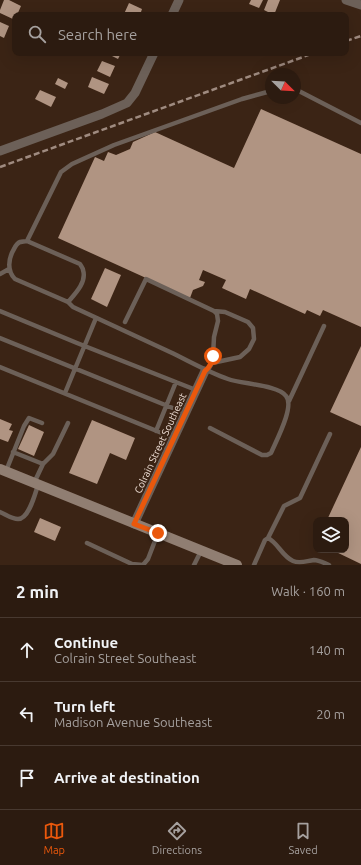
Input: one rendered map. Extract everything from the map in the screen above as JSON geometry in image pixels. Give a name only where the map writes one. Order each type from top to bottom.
[{"type":"street","points":[[173,12],[179,0]]},
{"type":"street","points":[[346,0],[361,5]]},
{"type":"street","points":[[0,151],[102,114],[127,103],[135,93],[153,56]]},
{"type":"street","name":"Colrain Street Southeast","points":[[134,524],[206,370]]},
{"type":"street","points":[[3,470],[201,551],[222,562],[237,565]]},
{"type":"lane","points":[[301,92],[361,123]]},
{"type":"lane","points":[[27,241],[61,172],[72,164],[114,146],[242,99],[265,93]]},
{"type":"lane","points":[[68,302],[79,289],[83,278],[84,270],[80,264],[27,241],[20,242],[11,254],[9,262],[11,276],[16,279],[68,302],[73,307],[206,370],[235,381],[276,389],[287,396],[289,401]]},
{"type":"lane","points":[[0,274],[10,269]]},
{"type":"lane","points":[[125,322],[146,279],[214,311],[225,312],[248,322],[253,328],[254,339],[249,349],[240,357],[212,363]]},
{"type":"lane","points":[[0,311],[196,390]]},
{"type":"lane","points":[[206,370],[212,363],[214,337],[218,321],[217,314],[214,311]]},
{"type":"lane","points":[[64,393],[96,318]]},
{"type":"lane","points":[[210,428],[262,455],[271,453],[287,414],[289,401],[324,326]]},
{"type":"lane","points":[[0,338],[185,413]]},
{"type":"lane","points":[[0,367],[174,438]]},
{"type":"lane","points":[[156,431],[176,382]]},
{"type":"lane","points":[[3,470],[29,418],[42,422]]},
{"type":"lane","points":[[0,512],[16,519],[25,516],[43,464],[53,454],[68,423]]},
{"type":"lane","points":[[254,565],[265,540],[268,538],[284,506],[300,498],[330,434]]},
{"type":"lane","points":[[13,452],[43,464]]},
{"type":"lane","points":[[87,543],[132,564],[143,565],[148,559],[158,533]]},
{"type":"lane","points":[[268,538],[273,540],[291,560],[299,563],[316,560],[329,565]]},
{"type":"lane","points":[[194,565],[201,551]]},
{"type":"building","points":[[4,0],[9,0],[21,6],[18,12],[12,12],[12,19],[0,13]]},
{"type":"building","points":[[251,0],[263,0],[259,8],[249,4]]},
{"type":"building","points":[[268,0],[280,0],[275,12],[268,12],[264,10]]},
{"type":"building","points":[[129,3],[142,9],[141,12],[125,12]]},
{"type":"building","points":[[0,22],[9,26],[4,38],[0,36]]},
{"type":"building","points":[[112,56],[120,56],[118,59]]},
{"type":"building","points":[[102,61],[115,66],[110,77],[97,71]]},
{"type":"building","points":[[92,77],[109,84],[104,94],[88,87]]},
{"type":"building","points":[[58,78],[68,83],[65,89],[55,84]]},
{"type":"building","points":[[40,90],[56,97],[51,107],[35,99]]},
{"type":"building","points":[[261,109],[361,154],[361,327],[323,310],[320,316],[307,310],[305,314],[250,289],[246,299],[222,288],[226,280],[203,270],[199,280],[205,282],[203,286],[193,290],[190,298],[58,238],[95,157],[104,161],[108,152],[116,155],[130,149],[133,142],[155,132],[234,168]]},
{"type":"building","points":[[105,268],[121,275],[107,307],[91,299]]},
{"type":"building","points":[[361,346],[361,426],[330,412]]},
{"type":"building","points":[[0,419],[12,424],[9,430],[13,431],[8,442],[0,439]]},
{"type":"building","points":[[92,420],[135,438],[126,460],[110,453],[97,484],[69,473]]},
{"type":"building","points":[[29,425],[44,432],[34,456],[18,449]]},
{"type":"building","points":[[361,447],[361,564],[338,553],[349,553],[349,517],[328,517]]},
{"type":"building","points":[[40,518],[61,527],[55,541],[34,532]]},
{"type":"railway","points":[[349,40],[361,36]]},
{"type":"railway","points":[[0,167],[306,56]]},
{"type":"route","points":[[158,533],[134,524],[205,371],[212,363],[213,356]]}]
